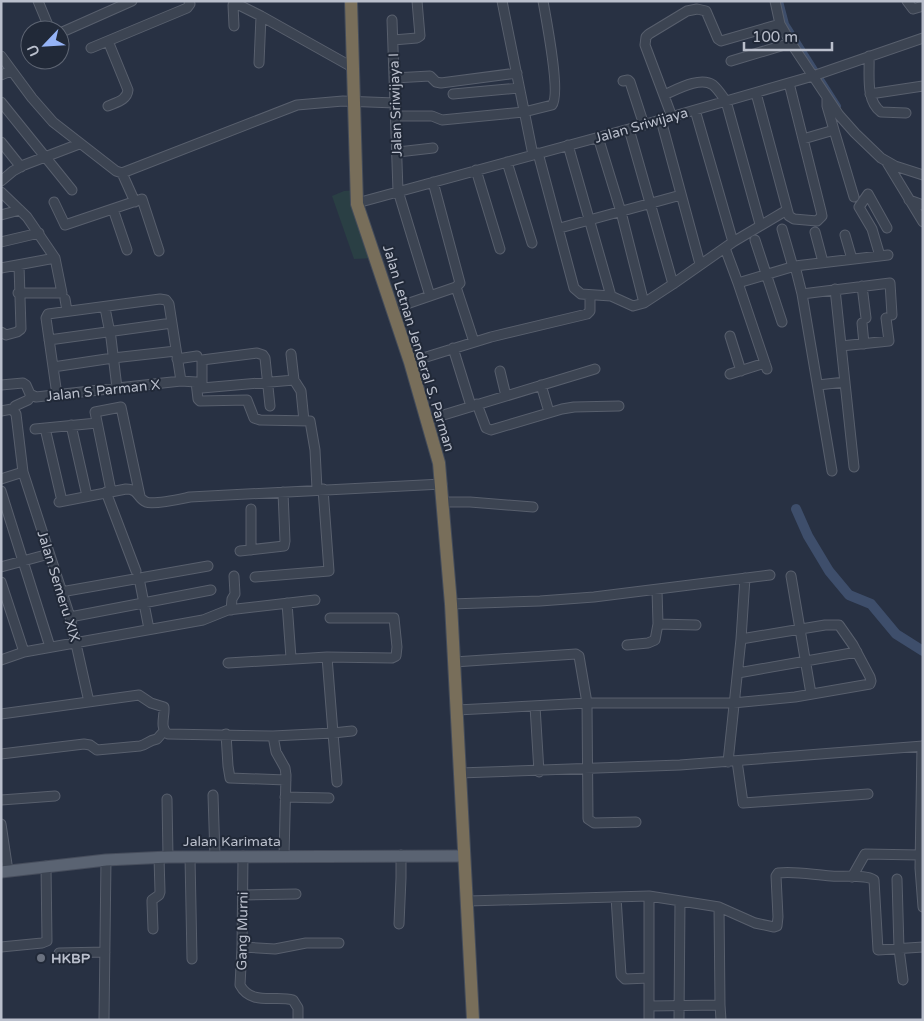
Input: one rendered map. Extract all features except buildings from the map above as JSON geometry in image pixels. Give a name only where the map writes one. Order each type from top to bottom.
[{"type":"highway","name":"Jalan Letnan Jenderal S. Parman","points":[[351,1],[357,203],[410,362],[438,457],[442,484],[451,604],[473,1020]]},
{"type":"main road","name":"Jalan Karimata","points":[[4,871],[106,860],[164,857],[464,856]]},
{"type":"street","points":[[38,1],[46,20]]},
{"type":"street","points":[[70,29],[132,1]]},
{"type":"street","points":[[91,48],[188,8],[189,1]]},
{"type":"street","points":[[393,40],[417,38],[420,36],[418,1]]},
{"type":"street","points":[[502,1],[524,112],[560,228],[574,288],[578,293],[611,296],[634,306],[644,303],[760,224],[787,210]]},
{"type":"street","points":[[396,116],[432,116],[442,120],[524,112],[550,106],[555,102],[553,68],[543,1]]},
{"type":"street","points":[[775,1],[780,24],[791,43],[818,74],[854,197]]},
{"type":"street","points":[[907,1],[913,9],[923,6]]},
{"type":"street","points":[[234,26],[234,3],[352,66]]},
{"type":"street","points":[[672,117],[655,74],[645,41],[649,34],[687,11],[697,9],[706,11],[718,40],[721,41],[780,24]]},
{"type":"street","points":[[259,63],[261,16]]},
{"type":"street","name":"Jalan Sriwijaya I","points":[[392,20],[398,191],[430,296]]},
{"type":"street","name":"Jalan Sriwijaya","points":[[357,203],[756,93],[923,38]]},
{"type":"street","points":[[108,41],[128,90],[128,96],[108,106]]},
{"type":"street","points":[[731,61],[791,43]]},
{"type":"street","points":[[1,56],[53,122],[79,144],[116,171],[122,173],[297,105],[343,100],[395,103]]},
{"type":"street","points":[[869,56],[870,94],[874,105],[881,112],[906,113]]},
{"type":"street","points":[[1,75],[11,71]]},
{"type":"street","points":[[394,78],[430,76],[438,83],[517,73]]},
{"type":"street","points":[[623,81],[628,80],[630,82],[644,125]]},
{"type":"street","points":[[664,95],[705,82],[714,86],[726,101],[760,224]]},
{"type":"street","points":[[756,93],[789,216],[794,219],[816,221],[822,216],[789,83]]},
{"type":"street","points":[[870,94],[923,86]]},
{"type":"street","points":[[453,94],[520,88]]},
{"type":"street","points":[[826,96],[869,148],[886,161],[923,175]]},
{"type":"street","points":[[1,102],[72,190]]},
{"type":"street","points":[[696,110],[733,242]]},
{"type":"street","points":[[661,120],[700,264]]},
{"type":"street","points":[[629,129],[673,284]]},
{"type":"street","points":[[803,139],[834,130]]},
{"type":"street","points":[[598,137],[621,212],[644,303]]},
{"type":"street","points":[[1,142],[21,166]]},
{"type":"street","points":[[1,181],[21,166],[47,158],[79,144]]},
{"type":"street","points":[[568,145],[611,296]]},
{"type":"street","points":[[398,152],[433,148]]},
{"type":"street","points":[[886,161],[923,222]]},
{"type":"street","points":[[507,162],[532,243]]},
{"type":"street","points":[[476,170],[500,249]]},
{"type":"street","points":[[122,173],[135,202]]},
{"type":"street","points":[[433,182],[474,342]]},
{"type":"street","points":[[1,192],[20,210],[39,233],[55,258],[62,293],[18,293]]},
{"type":"street","points":[[560,228],[681,194]]},
{"type":"street","points":[[738,283],[794,267],[884,255],[860,207],[868,194],[887,228]]},
{"type":"street","points":[[54,202],[65,225],[142,199],[159,252]]},
{"type":"street","points":[[909,200],[923,205]]},
{"type":"street","points":[[113,209],[127,250]]},
{"type":"street","points":[[1,215],[20,210]]},
{"type":"street","points":[[782,229],[802,294],[832,471]]},
{"type":"street","points":[[815,232],[823,262]]},
{"type":"street","points":[[1,242],[39,233]]},
{"type":"street","points":[[845,235],[852,259]]},
{"type":"street","points":[[755,240],[782,322]]},
{"type":"street","points":[[724,248],[766,366],[740,370],[730,374]]},
{"type":"street","points":[[1,268],[55,258]]},
{"type":"street","points":[[1,332],[6,335],[21,329],[18,293],[19,265]]},
{"type":"street","points":[[802,294],[890,283],[888,341],[841,346]]},
{"type":"street","points":[[392,309],[458,285]]},
{"type":"street","points":[[862,286],[864,344]]},
{"type":"street","points":[[835,289],[854,467]]},
{"type":"street","points":[[410,362],[474,342],[587,314],[590,311],[590,295]]},
{"type":"street","points":[[57,395],[47,316],[67,311],[105,308],[160,299],[166,300],[169,304],[181,381],[196,382],[198,399],[201,402],[247,400],[254,418],[260,420],[310,421],[329,571],[255,577]]},
{"type":"street","points":[[65,300],[67,311]]},
{"type":"street","points":[[105,308],[110,332],[116,388]]},
{"type":"street","points":[[50,340],[172,323]]},
{"type":"street","points":[[730,336],[740,370]]},
{"type":"street","points":[[453,348],[474,405],[486,428],[489,430],[549,412],[574,407],[619,406]]},
{"type":"street","points":[[270,406],[267,383],[264,358],[263,355],[257,353],[204,359],[201,361],[202,388],[267,383],[294,380]]},
{"type":"street","points":[[291,354],[294,380],[301,391],[304,421]]},
{"type":"street","points":[[53,367],[113,358],[197,356]]},
{"type":"street","points":[[427,420],[595,369]]},
{"type":"street","points":[[500,371],[506,396]]},
{"type":"street","name":"Jalan S Parman X","points":[[1,385],[26,384],[31,396],[36,397],[181,381]]},
{"type":"street","points":[[818,385],[845,382]]},
{"type":"street","points":[[541,385],[549,412]]},
{"type":"street","points":[[1,410],[14,410],[15,406],[28,400],[31,396]]},
{"type":"street","points":[[140,496],[121,407],[94,412],[109,492],[137,575],[149,629]]},
{"type":"street","name":"Jalan Semeru XIX","points":[[14,410],[23,472],[70,618],[89,702]]},
{"type":"street","points":[[35,429],[97,423]]},
{"type":"street","points":[[71,425],[87,496]]},
{"type":"street","points":[[45,428],[60,501],[132,489],[145,502],[152,503],[190,497],[442,484]]},
{"type":"street","points":[[1,479],[23,472]]},
{"type":"street","points":[[1,491],[50,647]]},
{"type":"street","points":[[240,551],[282,547],[285,544],[283,492]]},
{"type":"street","points":[[443,502],[533,507]]},
{"type":"street","points":[[251,509],[251,550]]},
{"type":"street","points":[[1,568],[49,554]]},
{"type":"street","points":[[61,592],[137,575],[208,566]]},
{"type":"street","points":[[451,604],[540,601],[657,590],[770,575]]},
{"type":"street","points":[[229,610],[235,594],[234,576]]},
{"type":"street","points":[[791,576],[811,694]]},
{"type":"street","points":[[745,578],[734,703],[732,762],[743,803],[868,794]]},
{"type":"street","points":[[1,582],[24,652]]},
{"type":"street","points":[[70,618],[211,590]]},
{"type":"street","points":[[628,645],[654,641],[658,624],[657,590]]},
{"type":"street","points":[[1,660],[24,652],[209,618],[229,610],[315,600]]},
{"type":"street","points":[[287,603],[292,658]]},
{"type":"street","points":[[228,663],[292,658],[392,658],[396,656],[396,620],[394,618],[330,618]]},
{"type":"street","points":[[658,624],[696,625]]},
{"type":"street","points":[[457,710],[587,704],[734,703],[811,694],[870,684],[872,681],[857,652],[837,624],[741,639]]},
{"type":"street","points":[[738,673],[857,652]]},
{"type":"street","points":[[454,662],[576,654],[581,659],[587,704],[589,821],[594,823],[636,822]]},
{"type":"street","points":[[327,657],[337,782]]},
{"type":"street","points":[[1,714],[142,696],[151,703],[164,707],[164,731],[157,739],[140,746],[97,750],[90,745],[84,744],[1,754]]},
{"type":"street","points":[[535,706],[539,772]]},
{"type":"street","points":[[164,731],[171,734],[273,736],[352,731]]},
{"type":"street","points":[[226,734],[230,778],[286,780]]},
{"type":"street","points":[[273,736],[276,752],[285,768],[284,856]]},
{"type":"street","points":[[460,773],[589,770],[732,762],[922,746],[922,828],[920,855],[923,907]]},
{"type":"street","points":[[213,795],[215,856]]},
{"type":"street","points":[[1,800],[55,796]]},
{"type":"street","points":[[285,797],[329,798]]},
{"type":"street","points":[[153,928],[152,900],[160,892],[167,799]]},
{"type":"street","points":[[1,824],[4,871]]},
{"type":"street","points":[[852,877],[865,854],[920,855]]},
{"type":"street","points":[[399,924],[400,855]]},
{"type":"street","name":"Gang Murni","points":[[243,856],[240,985],[253,997],[293,1000],[298,1008],[298,1020]]},
{"type":"street","points":[[190,857],[192,959]]},
{"type":"street","points":[[104,1020],[106,860]]},
{"type":"street","points":[[1,947],[46,941],[46,866]]},
{"type":"street","points":[[468,901],[649,896],[718,907],[755,923],[774,927],[777,926],[778,917],[776,874],[810,873],[828,876],[867,877],[874,880],[878,950],[923,947]]},
{"type":"street","points":[[897,879],[903,980]]},
{"type":"street","points":[[243,895],[296,894]]},
{"type":"street","points":[[649,896],[649,1020]]},
{"type":"street","points":[[616,897],[620,975],[625,979],[649,978]]},
{"type":"street","points":[[679,1020],[680,901]]},
{"type":"street","points":[[718,907],[721,1020]]},
{"type":"street","points":[[242,947],[275,949],[306,943],[339,943]]},
{"type":"street","points":[[59,953],[105,952]]},
{"type":"street","points":[[650,1006],[720,1005]]},
{"type":"green space","points":[[357,190],[375,258],[354,259],[332,196],[344,191]]},
{"type":"waterway","points":[[780,1],[786,24],[838,106]]},
{"type":"waterway","points":[[796,509],[808,536],[829,571],[849,595],[871,604],[896,634],[923,651]]},
{"type":"place","name":"HKBP","points":[[41,958]]}]
